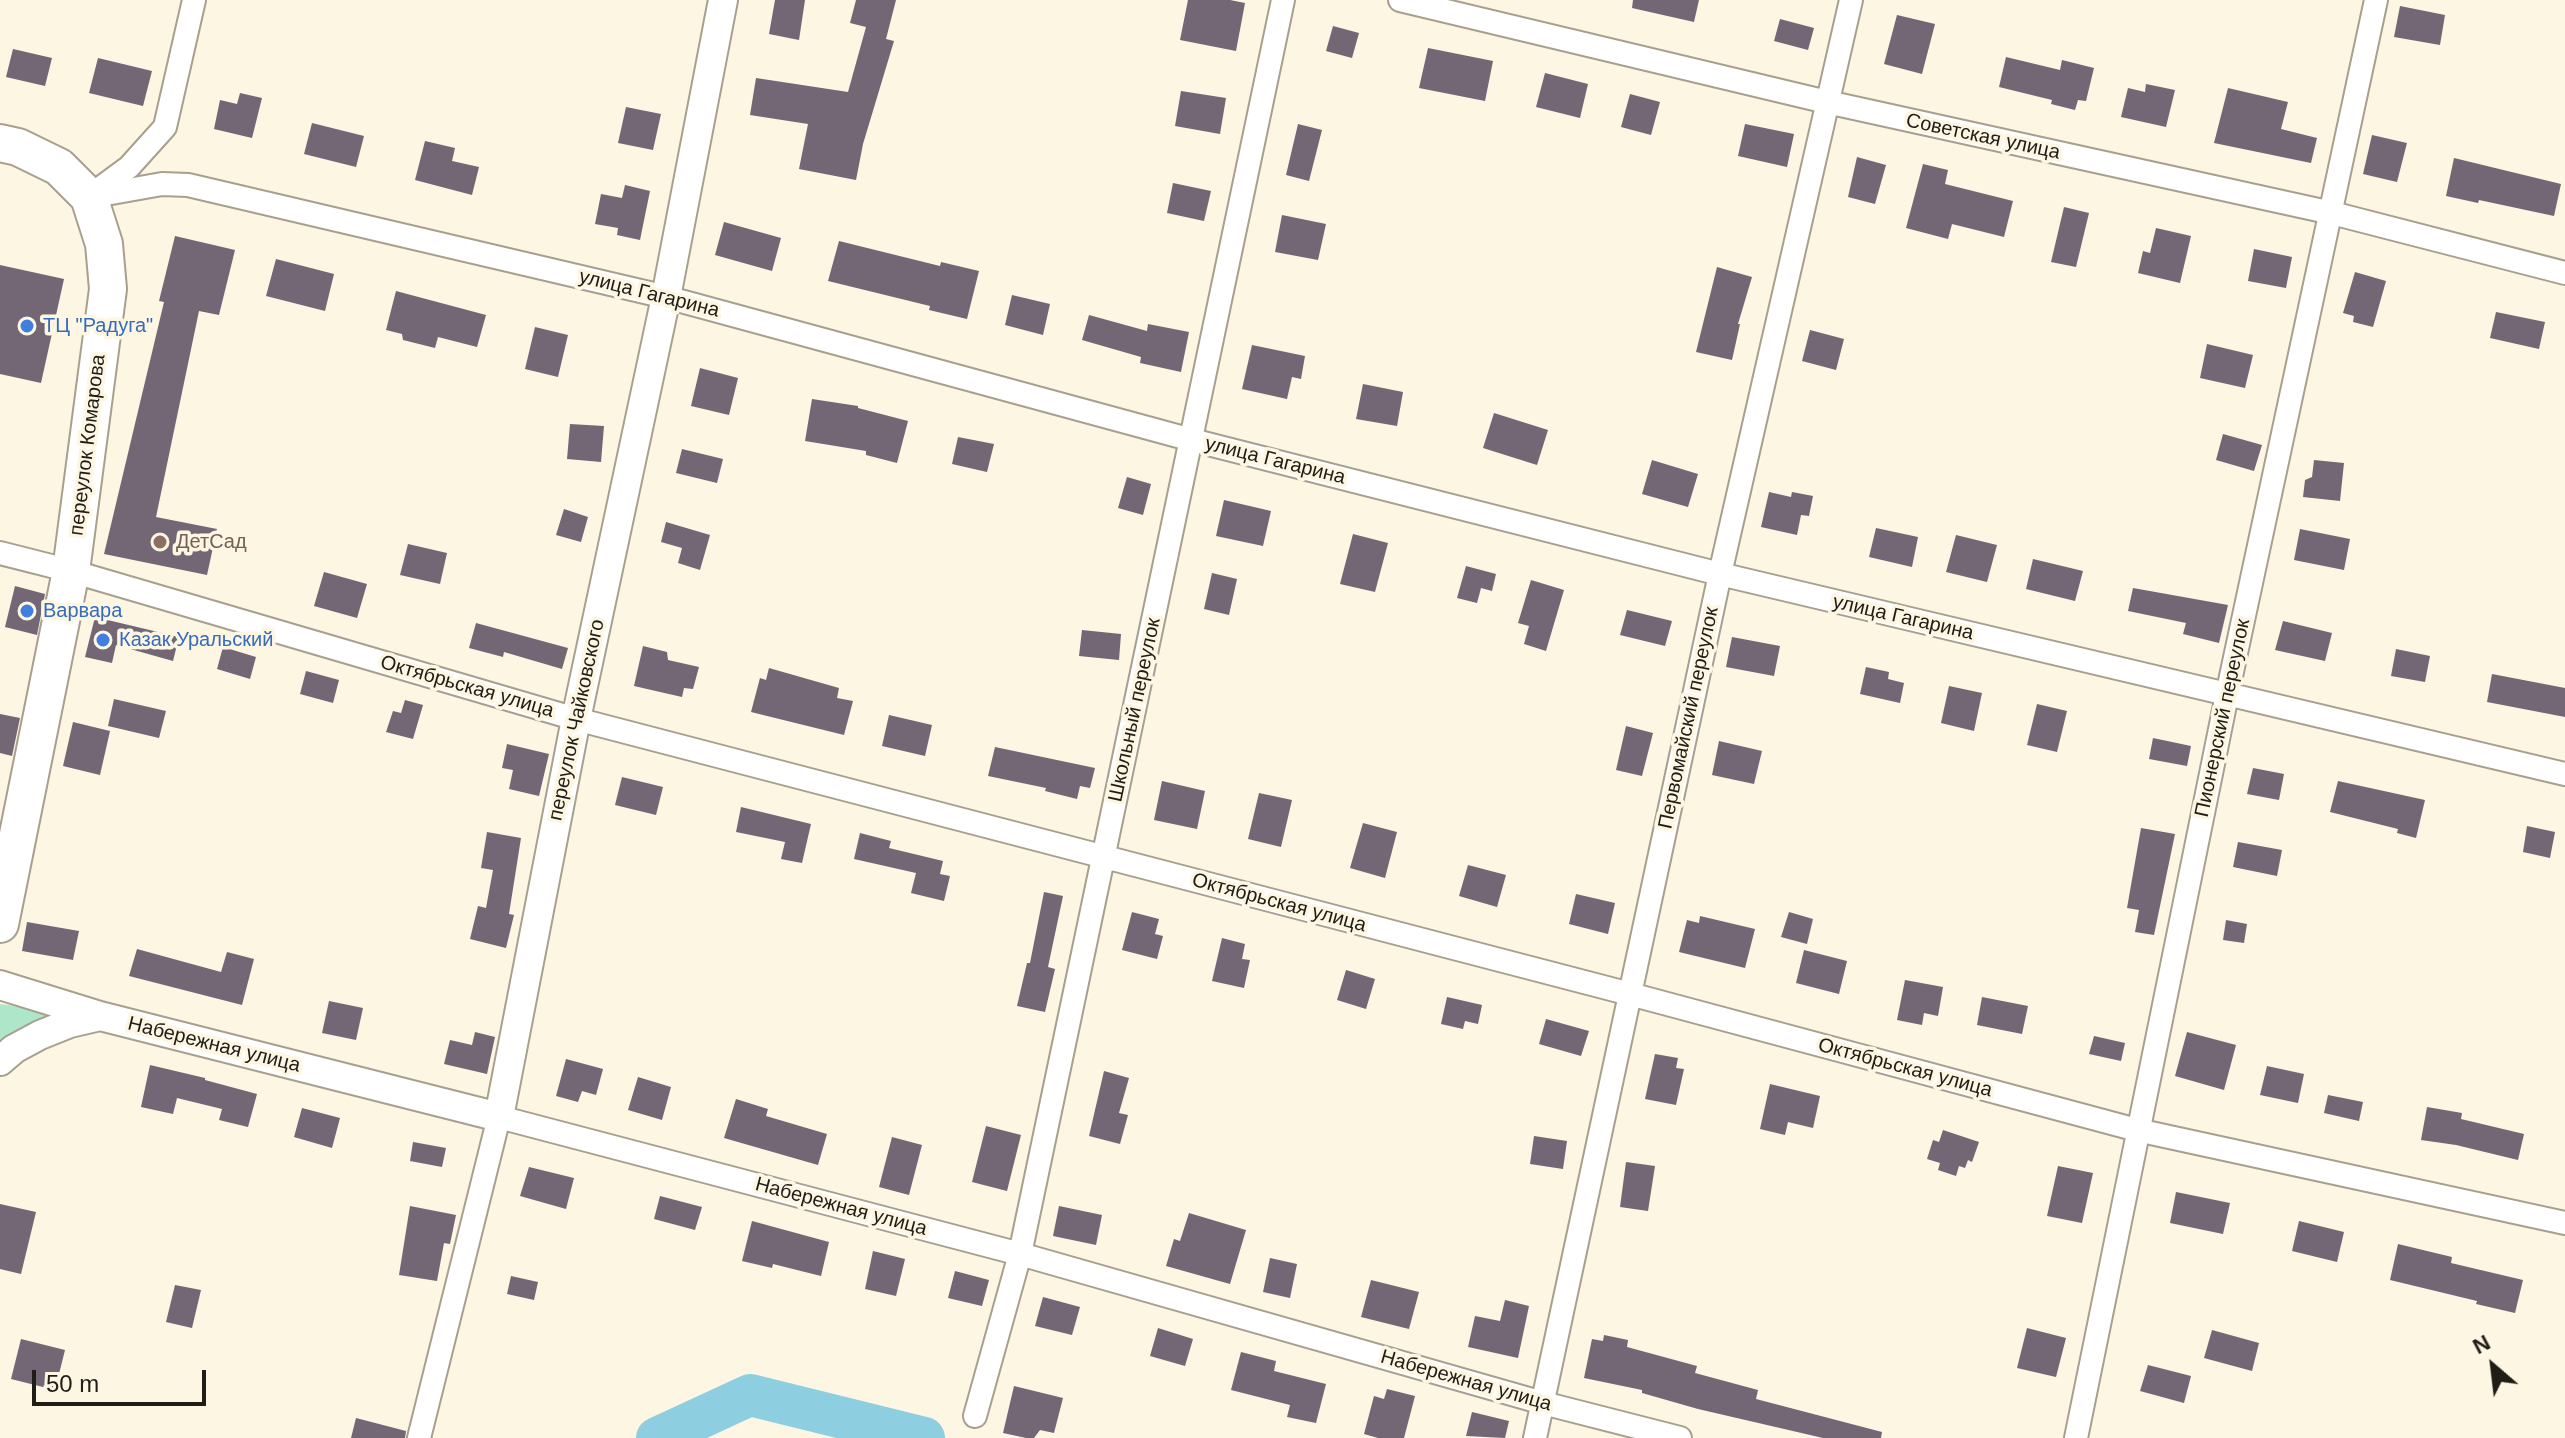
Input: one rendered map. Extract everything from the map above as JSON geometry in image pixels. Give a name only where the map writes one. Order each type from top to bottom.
[{"type":"main road","points":[[0,143],[18,147],[59,167],[89,197]]},
{"type":"main road","name":"переулок Комарова","points":[[0,924],[71,571],[108,289],[104,244],[89,197]]},
{"type":"street","points":[[89,197],[138,158],[165,127],[194,0]]},
{"type":"street","name":"переулок Чайковского","points":[[419,1438],[499,1117],[576,719],[666,297],[723,0]]},
{"type":"street","name":"Школьный переулок","points":[[975,1416],[1020,1254],[1283,0]]},
{"type":"street","name":"Советская улица","points":[[1400,0],[1827,102],[2332,213],[2565,273]]},
{"type":"street","name":"Первомайский переулок","points":[[1535,1438],[1720,574],[1851,0]]},
{"type":"street","name":"Пионерский переулок","points":[[2076,1438],[2227,695],[2376,0]]},
{"type":"street","name":"улица Гагарина","points":[[89,197],[162,184],[188,185],[666,297],[1192,440],[1720,574],[2565,774]]},
{"type":"street","name":"Октябрьская улица","points":[[0,553],[576,719],[1630,994],[2137,1130],[2565,1223]]},
{"type":"street","name":"Набережная улица","points":[[0,985],[100,1016],[1020,1254],[1543,1403],[1680,1438]]},
{"type":"street","points":[[0,1061],[14,1049],[40,1035],[100,1016]]},
{"type":"green space","points":[[0,1004],[63,1012],[0,1048]]},
{"type":"building","points":[[775,0],[805,0],[799,40],[769,34]]},
{"type":"building","points":[[856,0],[896,0],[886,39],[894,41],[863,144],[856,180],[799,169],[808,124],[750,115],[756,78],[848,92],[866,27],[850,23]]},
{"type":"building","points":[[1188,0],[1245,3],[1236,51],[1180,40]]},
{"type":"building","points":[[1633,0],[1699,0],[1694,22],[1632,8]]},
{"type":"building","points":[[2400,6],[2445,15],[2440,45],[2394,37]]},
{"type":"building","points":[[1897,15],[1935,24],[1922,74],[1884,64]]},
{"type":"building","points":[[1780,19],[1814,28],[1808,50],[1774,41]]},
{"type":"building","points":[[1333,26],[1359,33],[1352,58],[1326,51]]},
{"type":"building","points":[[1428,48],[1493,61],[1485,101],[1419,88]]},
{"type":"building","points":[[13,49],[52,58],[45,86],[6,77]]},
{"type":"building","points":[[2006,57],[2060,70],[2062,60],[2094,68],[2086,101],[2078,100],[2075,110],[2051,104],[2052,100],[1999,87]]},
{"type":"building","points":[[98,58],[152,71],[143,106],[89,93]]},
{"type":"building","points":[[1545,73],[1588,84],[1580,118],[1536,107]]},
{"type":"building","points":[[2146,84],[2175,90],[2166,127],[2121,117],[2128,88],[2145,92]]},
{"type":"building","points":[[2228,88],[2288,102],[2281,129],[2317,138],[2311,163],[2214,143]]},
{"type":"building","points":[[1181,91],[1226,98],[1220,134],[1175,126]]},
{"type":"building","points":[[240,93],[262,98],[252,138],[214,129],[220,100],[237,104]]},
{"type":"building","points":[[1630,94],[1660,102],[1651,135],[1621,127]]},
{"type":"building","points":[[626,107],[661,114],[653,150],[618,143]]},
{"type":"building","points":[[312,123],[364,136],[356,167],[304,154]]},
{"type":"building","points":[[1298,124],[1322,130],[1309,181],[1286,175]]},
{"type":"building","points":[[1745,124],[1794,134],[1787,167],[1738,156]]},
{"type":"building","points":[[2372,135],[2407,143],[2397,182],[2363,174]]},
{"type":"building","points":[[425,141],[455,148],[452,161],[479,167],[472,195],[415,180]]},
{"type":"building","points":[[1857,157],[1886,165],[1875,204],[1848,197]]},
{"type":"building","points":[[2454,158],[2561,184],[2554,216],[2446,196]]},
{"type":"building","points":[[1923,164],[1948,170],[1945,184],[2013,201],[2004,237],[1952,224],[1948,239],[1906,228]]},
{"type":"building","points":[[1173,183],[1211,191],[1204,221],[1167,213]]},
{"type":"building","points":[[625,185],[650,191],[640,240],[617,235],[618,228],[595,224],[601,194],[622,198]]},
{"type":"building","points":[[2064,207],[2089,213],[2076,267],[2051,262]]},
{"type":"building","points":[[1282,215],[1326,224],[1318,260],[1275,252]]},
{"type":"building","points":[[724,222],[781,238],[772,271],[715,255]]},
{"type":"building","points":[[2156,228],[2191,236],[2180,283],[2138,273],[2143,251],[2150,253]]},
{"type":"building","points":[[175,236],[235,250],[219,315],[199,311],[156,517],[217,529],[207,575],[104,554],[164,302],[159,301]]},
{"type":"building","points":[[839,241],[940,266],[941,262],[979,271],[967,319],[929,310],[930,306],[828,281]]},
{"type":"building","points":[[2254,249],[2292,257],[2286,288],[2248,281]]},
{"type":"building","points":[[276,259],[334,274],[325,311],[266,296]]},
{"type":"building","name":"ТЦ \"Радуга\"","points":[[0,265],[64,279],[41,383],[0,374]]},
{"type":"building","points":[[1717,267],[1752,277],[1738,324],[1732,360],[1696,352]]},
{"type":"building","points":[[2355,272],[2386,281],[2373,327],[2353,322],[2354,316],[2343,313]]},
{"type":"building","points":[[396,291],[486,315],[477,347],[438,337],[435,348],[403,340],[402,334],[386,330]]},
{"type":"building","points":[[1012,295],[1050,304],[1043,335],[1005,325]]},
{"type":"building","points":[[2496,312],[2545,322],[2539,349],[2490,338]]},
{"type":"building","points":[[1089,315],[1147,331],[1148,324],[1189,332],[1181,372],[1140,363],[1141,357],[1082,340]]},
{"type":"building","points":[[535,327],[568,335],[558,377],[525,369]]},
{"type":"building","points":[[1810,330],[1844,339],[1836,370],[1802,361]]},
{"type":"building","points":[[2207,344],[2253,355],[2245,388],[2200,378]]},
{"type":"building","points":[[1252,345],[1305,356],[1301,379],[1292,377],[1287,399],[1242,389]]},
{"type":"building","points":[[700,368],[738,378],[729,415],[691,406]]},
{"type":"building","points":[[1363,384],[1403,392],[1397,426],[1356,419]]},
{"type":"building","points":[[812,399],[858,406],[908,421],[897,463],[866,455],[866,451],[805,441]]},
{"type":"building","points":[[1494,413],[1548,430],[1537,465],[1483,448]]},
{"type":"building","points":[[570,424],[604,426],[601,462],[567,459]]},
{"type":"building","points":[[2223,434],[2262,445],[2254,471],[2216,460]]},
{"type":"building","points":[[958,437],[994,444],[987,472],[952,464]]},
{"type":"building","points":[[682,449],[723,459],[717,483],[676,473]]},
{"type":"building","points":[[1652,460],[1698,474],[1688,507],[1642,494]]},
{"type":"building","points":[[2314,460],[2344,463],[2340,501],[2303,497],[2305,480],[2312,477]]},
{"type":"building","points":[[1127,477],[1151,484],[1143,515],[1118,508]]},
{"type":"building","points":[[1769,492],[1791,497],[1792,492],[1813,496],[1809,516],[1801,515],[1797,535],[1761,527]]},
{"type":"building","points":[[1224,500],[1271,511],[1263,546],[1216,536]]},
{"type":"building","points":[[564,509],[588,517],[581,542],[556,535]]},
{"type":"building","points":[[666,522],[710,535],[700,570],[678,563],[682,548],[661,542]]},
{"type":"building","points":[[1876,528],[1918,537],[1912,567],[1869,557]]},
{"type":"building","points":[[2300,529],[2350,539],[2344,570],[2294,560]]},
{"type":"building","points":[[1353,534],[1388,543],[1375,592],[1340,584]]},
{"type":"building","points":[[1956,535],[1997,545],[1987,582],[1946,572]]},
{"type":"building","points":[[408,544],[447,553],[440,584],[400,575]]},
{"type":"building","points":[[2033,559],[2083,571],[2075,601],[2026,589]]},
{"type":"building","points":[[1466,566],[1496,574],[1492,591],[1481,588],[1477,603],[1457,598]]},
{"type":"building","points":[[324,572],[367,584],[357,618],[314,606]]},
{"type":"building","points":[[1212,573],[1237,579],[1229,615],[1204,609]]},
{"type":"building","points":[[1531,580],[1564,590],[1546,651],[1524,644],[1529,626],[1518,623]]},
{"type":"building","name":"Варвара","points":[[15,586],[45,594],[37,635],[5,627]]},
{"type":"building","points":[[2133,588],[2228,605],[2219,643],[2183,634],[2186,623],[2128,611]]},
{"type":"building","points":[[1627,610],[1672,621],[1665,646],[1620,635]]},
{"type":"building","points":[[95,617],[179,637],[173,661],[116,645],[112,663],[85,657]]},
{"type":"building","points":[[2283,621],[2332,633],[2325,661],[2275,650]]},
{"type":"building","points":[[476,623],[568,648],[562,669],[504,652],[503,657],[469,648]]},
{"type":"building","points":[[1082,630],[1121,634],[1119,660],[1079,656]]},
{"type":"building","points":[[1732,637],[1780,646],[1774,676],[1726,667]]},
{"type":"building","points":[[643,646],[667,652],[668,660],[699,667],[693,689],[684,688],[682,697],[634,686]]},
{"type":"building","points":[[223,647],[256,657],[250,679],[217,669]]},
{"type":"building","points":[[2396,649],[2430,656],[2425,682],[2391,676]]},
{"type":"building","points":[[1866,667],[1889,672],[1888,679],[1904,683],[1900,703],[1860,694]]},
{"type":"building","points":[[769,668],[839,688],[837,698],[853,701],[844,735],[751,712],[760,678],[766,680]]},
{"type":"building","points":[[306,671],[339,680],[333,703],[300,694]]},
{"type":"building","points":[[2492,674],[2565,688],[2565,717],[2487,702]]},
{"type":"building","points":[[1949,686],[1982,693],[1974,731],[1941,723]]},
{"type":"building","points":[[114,699],[166,711],[159,738],[108,726]]},
{"type":"building","points":[[405,700],[423,705],[413,739],[386,732],[393,711],[401,713]]},
{"type":"building","points":[[2037,704],[2067,711],[2057,752],[2027,745]]},
{"type":"building","points":[[0,714],[20,718],[12,756],[0,753]]},
{"type":"building","points":[[889,715],[932,725],[925,756],[882,746]]},
{"type":"building","points":[[73,722],[110,731],[100,775],[63,766]]},
{"type":"building","points":[[1626,726],[1653,733],[1642,776],[1616,770]]},
{"type":"building","points":[[2153,738],[2191,746],[2187,766],[2149,759]]},
{"type":"building","points":[[1719,741],[1762,751],[1754,784],[1712,775]]},
{"type":"building","points":[[507,744],[549,754],[539,796],[509,789],[513,770],[502,768]]},
{"type":"building","points":[[995,747],[1095,768],[1090,788],[1080,786],[1077,799],[1045,791],[1046,788],[988,776]]},
{"type":"building","points":[[2253,768],[2284,774],[2279,800],[2247,794]]},
{"type":"building","points":[[622,777],[663,787],[656,815],[615,805]]},
{"type":"building","points":[[1162,781],[1205,791],[1197,829],[1154,820]]},
{"type":"building","points":[[2338,781],[2425,800],[2416,838],[2397,833],[2398,829],[2330,812]]},
{"type":"building","points":[[1259,793],[1292,800],[1281,847],[1248,839]]},
{"type":"building","points":[[741,807],[811,824],[802,863],[781,859],[785,842],[736,832]]},
{"type":"building","points":[[1363,823],[1397,832],[1385,878],[1350,868]]},
{"type":"building","points":[[2527,826],[2555,832],[2550,858],[2523,852]]},
{"type":"building","points":[[2141,828],[2175,834],[2154,935],[2135,932],[2139,910],[2127,908]]},
{"type":"building","points":[[487,832],[521,838],[509,914],[514,915],[506,948],[470,939],[478,906],[486,908],[493,870],[481,868]]},
{"type":"building","points":[[860,833],[891,841],[889,848],[943,861],[940,874],[950,876],[944,901],[911,893],[916,873],[854,859]]},
{"type":"building","points":[[2238,842],[2282,850],[2277,876],[2233,867]]},
{"type":"building","points":[[1468,865],[1506,875],[1497,907],[1459,896]]},
{"type":"building","points":[[1044,892],[1063,896],[1048,967],[1055,969],[1045,1012],[1017,1006],[1027,963],[1030,963]]},
{"type":"building","points":[[1576,894],[1615,903],[1608,934],[1569,924]]},
{"type":"building","points":[[1132,912],[1159,919],[1155,934],[1163,936],[1157,959],[1122,950]]},
{"type":"building","points":[[1789,912],[1813,919],[1807,944],[1781,937]]},
{"type":"building","points":[[1700,916],[1755,929],[1745,968],[1679,952],[1687,920],[1699,923]]},
{"type":"building","points":[[2226,920],[2247,924],[2244,943],[2223,940]]},
{"type":"building","points":[[27,922],[79,931],[73,960],[22,951]]},
{"type":"building","points":[[1222,938],[1245,944],[1242,959],[1250,960],[1244,988],[1212,981]]},
{"type":"building","points":[[137,949],[221,972],[227,952],[254,959],[242,1005],[129,976]]},
{"type":"building","points":[[1804,950],[1847,961],[1839,994],[1796,983]]},
{"type":"building","points":[[1346,970],[1375,979],[1366,1009],[1337,1000]]},
{"type":"building","points":[[1905,980],[1943,987],[1938,1016],[1924,1013],[1922,1025],[1897,1020]]},
{"type":"building","points":[[1447,997],[1482,1005],[1478,1024],[1465,1021],[1463,1029],[1441,1024]]},
{"type":"building","points":[[1982,997],[2028,1006],[2022,1034],[1977,1025]]},
{"type":"building","points":[[329,1001],[363,1008],[356,1040],[322,1033]]},
{"type":"building","points":[[1546,1019],[1589,1031],[1581,1056],[1539,1044]]},
{"type":"building","points":[[475,1032],[495,1037],[487,1074],[444,1064],[450,1040],[472,1045]]},
{"type":"building","points":[[2187,1032],[2236,1045],[2224,1090],[2175,1076]]},
{"type":"building","points":[[2094,1036],[2125,1043],[2121,1061],[2089,1054]]},
{"type":"building","points":[[1655,1054],[1678,1058],[1676,1068],[1684,1069],[1676,1105],[1645,1099]]},
{"type":"building","points":[[566,1059],[603,1069],[596,1095],[582,1091],[578,1102],[556,1096]]},
{"type":"building","points":[[150,1065],[257,1094],[248,1127],[219,1120],[222,1109],[177,1098],[173,1114],[141,1107]]},
{"type":"building","points":[[2267,1066],[2304,1074],[2298,1103],[2260,1095]]},
{"type":"building","points":[[1104,1071],[1129,1078],[1119,1113],[1128,1115],[1120,1144],[1089,1136]]},
{"type":"building","points":[[638,1077],[671,1087],[662,1120],[628,1110]]},
{"type":"building","points":[[1770,1084],[1820,1096],[1813,1128],[1788,1122],[1785,1135],[1760,1129]]},
{"type":"building","points":[[2328,1095],[2363,1102],[2359,1121],[2324,1113]]},
{"type":"building","points":[[736,1099],[768,1109],[766,1116],[827,1134],[818,1165],[724,1138]]},
{"type":"building","points":[[2427,1107],[2462,1113],[2461,1119],[2524,1134],[2518,1160],[2421,1140]]},
{"type":"building","points":[[302,1108],[340,1118],[332,1148],[294,1137]]},
{"type":"building","points":[[986,1126],[1021,1135],[1007,1191],[972,1182]]},
{"type":"building","points":[[1943,1130],[1979,1142],[1972,1162],[1968,1160],[1965,1168],[1959,1166],[1956,1176],[1938,1170],[1940,1163],[1927,1159],[1933,1140],[1939,1142]]},
{"type":"building","points":[[1534,1136],[1567,1141],[1563,1169],[1530,1164]]},
{"type":"building","points":[[892,1137],[922,1145],[909,1195],[879,1187]]},
{"type":"building","points":[[413,1142],[446,1148],[442,1167],[410,1161]]},
{"type":"building","points":[[1626,1162],[1655,1166],[1648,1211],[1620,1207]]},
{"type":"building","points":[[2058,1166],[2093,1173],[2082,1223],[2047,1216]]},
{"type":"building","points":[[529,1167],[574,1178],[566,1209],[520,1196]]},
{"type":"building","points":[[2176,1192],[2230,1203],[2223,1234],[2170,1223]]},
{"type":"building","points":[[660,1196],[702,1207],[695,1230],[654,1219]]},
{"type":"building","points":[[0,1204],[36,1212],[21,1274],[0,1269]]},
{"type":"building","points":[[410,1206],[456,1215],[450,1244],[444,1243],[437,1281],[399,1275]]},
{"type":"building","points":[[1059,1206],[1102,1215],[1096,1245],[1053,1236]]},
{"type":"building","points":[[1189,1213],[1246,1230],[1230,1284],[1166,1266],[1174,1239],[1180,1241]]},
{"type":"building","points":[[752,1221],[829,1242],[821,1276],[773,1264],[772,1268],[742,1261]]},
{"type":"building","points":[[2299,1221],[2344,1232],[2337,1262],[2292,1251]]},
{"type":"building","points":[[2398,1244],[2452,1257],[2451,1263],[2523,1280],[2515,1313],[2390,1280]]},
{"type":"building","points":[[873,1251],[905,1259],[896,1296],[865,1289]]},
{"type":"building","points":[[1270,1258],[1297,1264],[1290,1298],[1263,1292]]},
{"type":"building","points":[[955,1271],[989,1280],[982,1306],[948,1298]]},
{"type":"building","points":[[511,1276],[538,1282],[534,1300],[507,1294]]},
{"type":"building","points":[[1371,1280],[1419,1292],[1409,1329],[1361,1317]]},
{"type":"building","points":[[175,1285],[201,1290],[192,1328],[166,1322]]},
{"type":"building","points":[[1043,1297],[1080,1307],[1072,1335],[1035,1326]]},
{"type":"building","points":[[1505,1300],[1529,1306],[1518,1358],[1468,1347],[1475,1316],[1500,1321]]},
{"type":"building","points":[[1158,1328],[1193,1339],[1185,1366],[1150,1356]]},
{"type":"building","points":[[2027,1328],[2066,1338],[2056,1377],[2017,1368]]},
{"type":"building","points":[[2212,1330],[2259,1343],[2252,1371],[2204,1358]]},
{"type":"building","points":[[1604,1335],[1628,1340],[1627,1347],[1697,1366],[1695,1373],[1758,1390],[1756,1399],[1882,1432],[1881,1438],[1823,1438],[1698,1409],[1642,1393],[1642,1390],[1584,1378],[1592,1339],[1603,1341]]},
{"type":"building","points":[[21,1339],[65,1350],[55,1390],[11,1379]]},
{"type":"building","points":[[1241,1352],[1276,1361],[1274,1371],[1326,1384],[1316,1423],[1287,1417],[1290,1405],[1231,1390]]},
{"type":"building","points":[[2148,1365],[2191,1376],[2184,1403],[2140,1391]]},
{"type":"building","points":[[1014,1386],[1063,1398],[1054,1433],[1040,1430],[1034,1438],[1026,1438],[1003,1433]]},
{"type":"building","points":[[1387,1389],[1415,1396],[1404,1438],[1378,1438],[1364,1434],[1374,1396],[1384,1399]]},
{"type":"building","points":[[1472,1412],[1509,1421],[1505,1438],[1466,1436]]},
{"type":"building","points":[[356,1418],[406,1431],[405,1438],[351,1438]]},
{"type":"waterway","points":[[657,1438],[750,1395],[924,1438]]},
{"type":"place","name":"ТЦ \"Радуга\"","points":[[27,326]]},
{"type":"place","name":"ДетСад","points":[[160,542]]},
{"type":"place","name":"Варвара","points":[[27,611]]},
{"type":"place","name":"Казак Уральский","points":[[103,640]]}]
